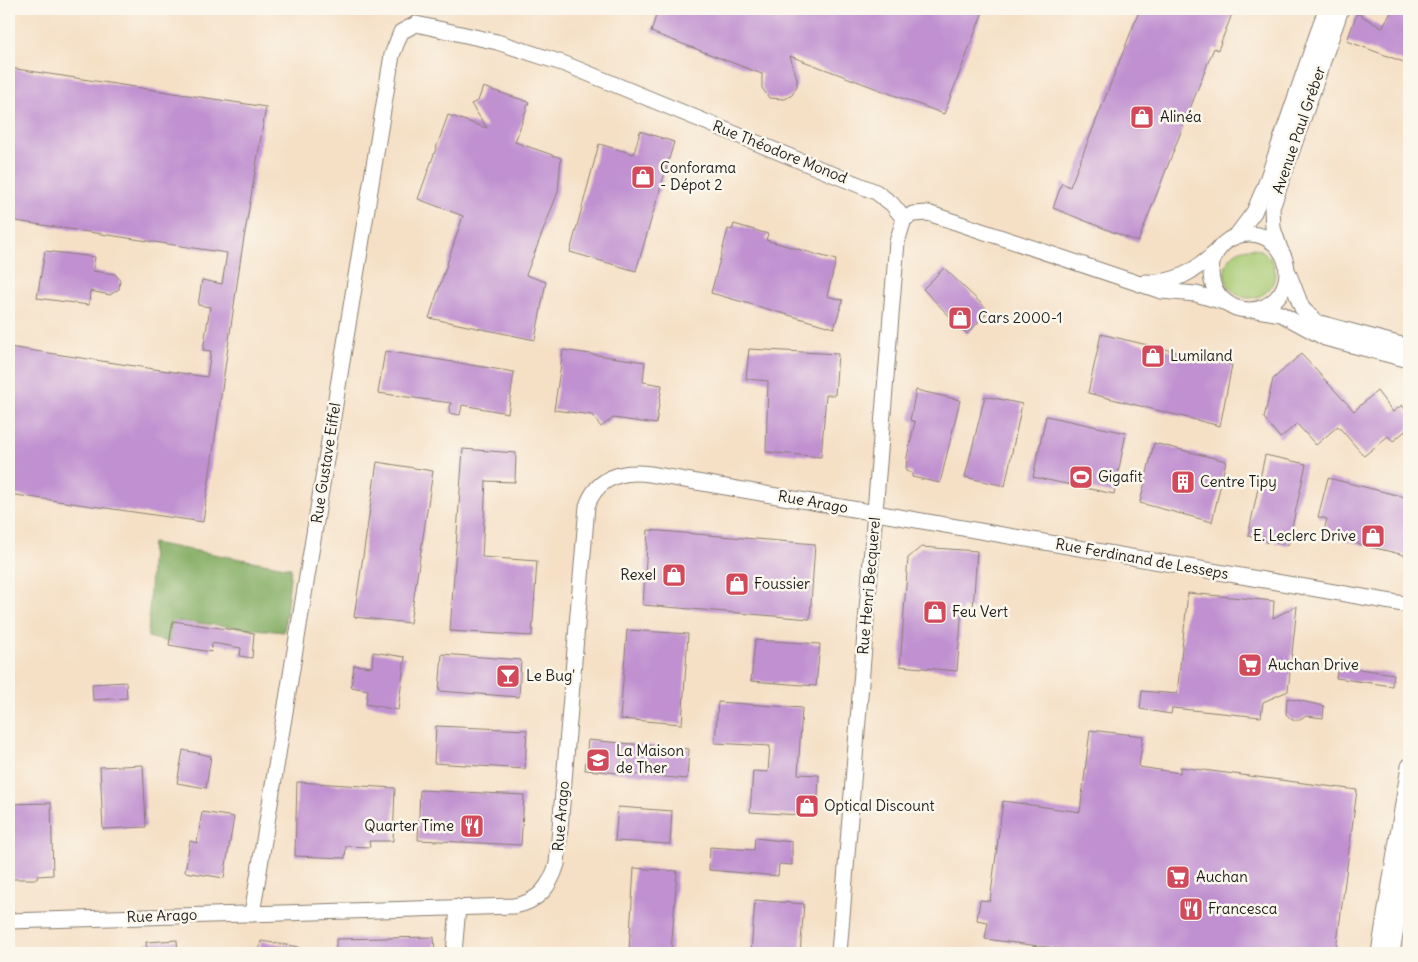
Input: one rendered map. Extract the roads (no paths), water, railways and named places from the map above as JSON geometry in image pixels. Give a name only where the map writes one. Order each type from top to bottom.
[{"type":"street","name":"Avenue Paul Gréber","points":[[1236,236],[1254,212],[1265,186],[1326,9]]},
{"type":"street","name":"Avenue Paul Gréber","points":[[1281,252],[1273,228],[1272,208],[1341,9]]},
{"type":"street","name":"Rue Théodore Monod","points":[[416,24],[480,37],[565,64],[876,192],[892,204],[904,219]]},
{"type":"street","name":"Rue Gustave Eiffel","points":[[252,914],[392,55],[401,32],[416,24]]},
{"type":"street","points":[[904,219],[913,214],[928,213],[1134,280],[1161,291],[1196,294],[1241,309],[1255,309],[1281,314],[1325,338],[1409,360]]},
{"type":"street","name":"Rue Henri Becquerel","points":[[839,953],[897,242],[904,219]]},
{"type":"street","points":[[1134,280],[1157,282],[1178,278],[1199,267],[1225,242],[1236,236],[1253,234],[1264,237],[1274,243],[1281,252],[1298,302],[1306,314],[1316,322],[1409,348]]},
{"type":"street","points":[[1218,250],[1212,263],[1212,278],[1217,292],[1227,303]]},
{"type":"street","points":[[1255,309],[1270,304],[1281,293],[1285,284],[1287,268]]},
{"type":"street","name":"Rue Arago","points":[[9,921],[458,907],[521,904],[536,898],[544,891],[554,874],[558,852],[585,514],[590,498],[598,485],[617,475],[636,472],[875,512]]},
{"type":"street","name":"Rue Ferdinand de Lesseps","points":[[875,512],[1409,605]]},
{"type":"street","points":[[1379,953],[1409,766]]},
{"type":"street","points":[[1392,953],[1409,848]]},
{"type":"street","points":[[454,953],[458,907]]},
{"type":"place","name":"Alinéa","points":[[1142,117]]},
{"type":"place","name":"Conforama - Dépot 2","points":[[643,177]]},
{"type":"place","name":"Cars 2000-1","points":[[960,318]]},
{"type":"place","name":"Lumiland","points":[[1153,356]]},
{"type":"place","name":"Gigafit","points":[[1081,477]]},
{"type":"place","name":"Centre Tipy","points":[[1183,482]]},
{"type":"place","name":"E. Leclerc Drive","points":[[1373,536]]},
{"type":"place","name":"Rexel","points":[[674,575]]},
{"type":"place","name":"Foussier","points":[[737,584]]},
{"type":"place","name":"Feu Vert","points":[[935,612]]},
{"type":"place","name":"Auchan Drive","points":[[1250,665]]},
{"type":"place","name":"Le Bug'","points":[[508,676]]},
{"type":"place","name":"La Maison de Ther","points":[[598,760]]},
{"type":"place","name":"Optical Discount","points":[[807,806]]},
{"type":"place","name":"Quarter Time","points":[[472,826]]},
{"type":"place","name":"Auchan","points":[[1178,877]]},
{"type":"place","name":"Francesca","points":[[1191,909]]}]
